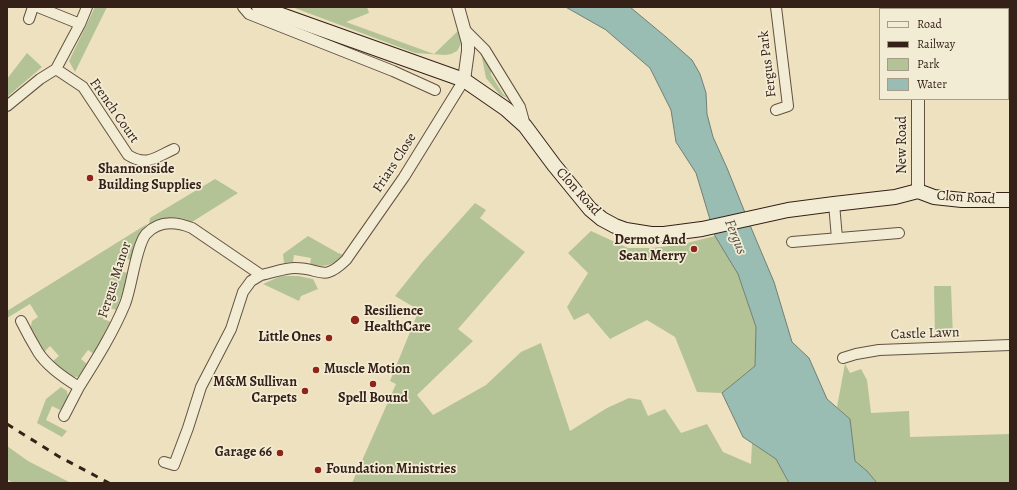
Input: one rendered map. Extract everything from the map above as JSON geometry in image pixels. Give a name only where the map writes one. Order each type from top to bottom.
[{"type":"main road","name":"Clon Road","points":[[258,7],[464,80],[506,109],[525,126],[590,209],[602,219],[626,230],[651,234],[664,234],[702,229],[757,216],[834,204],[895,197],[918,191],[934,197],[962,200],[1010,200]]},
{"type":"street","points":[[29,19],[33,7]]},
{"type":"street","points":[[38,7],[80,24]]},
{"type":"street","points":[[7,106],[56,68],[80,24],[86,7]]},
{"type":"street","points":[[243,7],[248,14],[393,71],[435,90]]},
{"type":"street","points":[[458,7],[465,30],[468,51],[464,80]]},
{"type":"street","name":"Fergus Park","points":[[776,7],[788,106],[776,110]]},
{"type":"street","points":[[465,30],[486,50],[520,107],[525,126]]},
{"type":"street","points":[[393,71],[400,57]]},
{"type":"street","name":"French Court","points":[[56,68],[83,87],[128,155],[136,160],[146,161],[174,149]]},
{"type":"street","name":"Friars Close","points":[[261,275],[294,268],[325,274],[336,269],[346,260],[404,177],[464,80]]},
{"type":"street","name":"New Road","points":[[918,100],[918,191]]},
{"type":"street","points":[[834,204],[837,238]]},
{"type":"street","name":"Fergus Manor","points":[[64,416],[79,387],[98,357],[125,303],[131,285],[140,245],[146,234],[157,226],[170,223],[182,224],[192,228],[261,275]]},
{"type":"street","points":[[792,242],[899,233]]},
{"type":"street","points":[[164,462],[174,465],[202,387],[231,329],[243,292],[251,281],[261,275]]},
{"type":"street","points":[[21,321],[38,353],[50,366],[68,381],[79,387]]},
{"type":"street","name":"Castle Lawn","points":[[843,358],[879,350],[1010,345]]},
{"type":"green space","points":[[95,7],[107,7],[75,72],[69,61]]},
{"type":"green space","points":[[292,7],[367,7],[369,13],[346,22],[434,54],[459,30],[461,44],[457,51],[451,54],[445,55],[415,53]]},
{"type":"green space","points":[[27,53],[42,67],[7,97],[7,79]]},
{"type":"green space","points":[[484,57],[491,70],[491,75],[503,94],[508,98],[500,95],[486,78],[482,58]]},
{"type":"green space","points":[[215,179],[238,193],[192,222],[181,218],[170,218],[149,224],[150,218]]},
{"type":"green space","points":[[475,203],[486,210],[480,218],[525,252],[458,329],[473,341],[417,395],[433,415],[486,385],[521,352],[541,343],[570,431],[607,408],[629,398],[641,400],[648,416],[665,409],[681,433],[707,424],[723,452],[751,464],[752,443],[776,459],[789,483],[352,483],[396,384],[390,381],[419,310],[395,296],[423,261]]},
{"type":"green space","points":[[147,224],[136,242],[131,260],[123,258],[120,271],[128,273],[127,280],[116,310],[108,307],[103,319],[111,322],[108,330],[94,354],[88,350],[81,359],[87,364],[78,377],[69,376],[53,361],[59,356],[50,346],[44,352],[30,330],[32,321],[38,317],[30,304],[7,318],[7,311]]},
{"type":"green space","points":[[591,231],[628,248],[651,248],[679,245],[715,236],[738,274],[756,327],[755,366],[722,393],[697,392],[675,337],[647,320],[610,339],[588,313],[574,320],[567,307],[588,273],[568,253]]},
{"type":"green space","points":[[308,236],[344,255],[332,264],[325,266],[310,265],[311,258],[294,255],[293,262],[284,263],[283,254]]},
{"type":"green space","points":[[281,276],[298,276],[313,279],[318,289],[301,296],[299,301],[263,284]]},
{"type":"green space","points":[[934,286],[951,286],[953,337],[935,338]]},
{"type":"green space","points":[[845,364],[850,373],[861,369],[867,380],[871,413],[909,411],[910,437],[1010,434],[1010,483],[877,483],[867,471],[855,461],[850,419],[837,407]]},
{"type":"green space","points":[[61,387],[67,391],[68,397],[60,410],[52,406],[46,420],[67,431],[62,437],[37,423],[46,399]]},
{"type":"green space","points":[[7,446],[28,461],[71,483],[13,483],[7,479]]},
{"type":"water","name":"Fergus","points":[[566,7],[630,7],[692,60],[700,74],[706,93],[707,114],[713,137],[774,282],[792,342],[809,358],[827,399],[850,419],[855,461],[867,471],[877,483],[789,483],[776,459],[743,437],[722,393],[755,366],[756,327],[738,274],[715,236],[696,173],[676,142],[671,110],[650,68],[606,30]]},
{"type":"railway","points":[[7,424],[58,456],[109,483]]},
{"type":"place","name":"Shannonside Building Supplies","points":[[90,178]]},
{"type":"place","name":"Dermot And Sean Merry","points":[[694,249]]},
{"type":"place","name":"Resilience HealthCare","points":[[355,320]]},
{"type":"place","name":"Little Ones","points":[[329,338]]},
{"type":"place","name":"Muscle Motion","points":[[316,370]]},
{"type":"place","name":"Spell Bound","points":[[373,384]]},
{"type":"place","name":"M&M Sullivan Carpets","points":[[305,391]]},
{"type":"place","name":"Garage 66","points":[[280,453]]},
{"type":"place","name":"Foundation Ministries","points":[[318,470]]}]
